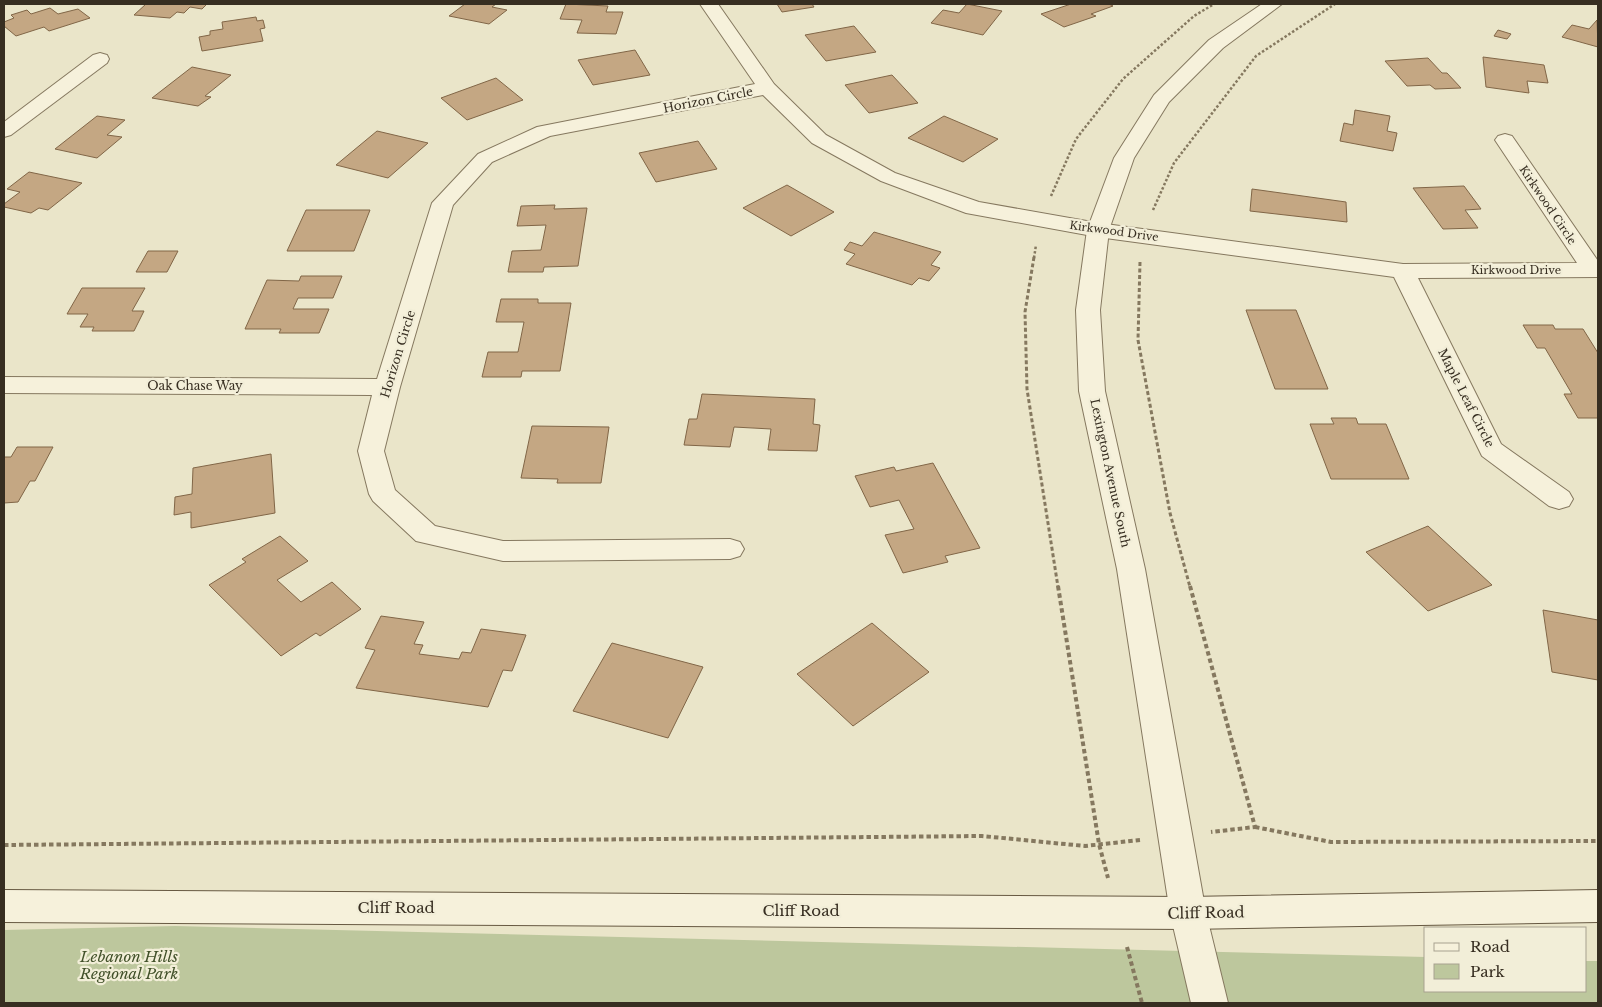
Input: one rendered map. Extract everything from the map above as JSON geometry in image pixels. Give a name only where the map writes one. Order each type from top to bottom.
[{"type":"street","name":"Kirkwood Drive","points":[[709,4],[767,88],[819,139],[888,177],[974,208],[1098,230],[1403,271],[1595,270]]},
{"type":"street","name":"Lexington Avenue South","points":[[1209,1003],[1188,913],[1131,569],[1092,392],[1088,310],[1098,230],[1124,158],[1161,99],[1216,44],[1273,4]]},
{"type":"street","points":[[4,131],[100,60]]},
{"type":"street","name":"Horizon Circle","points":[[730,549],[503,551],[426,534],[383,494],[371,451],[387,387],[444,203],[485,158],[544,131],[767,88]]},
{"type":"street","name":"Kirkwood Circle","points":[[1505,140],[1595,270]]},
{"type":"street","name":"Maple Leaf Circle","points":[[1403,271],[1491,450],[1559,499]]},
{"type":"street","name":"Oak Chase Way","points":[[4,385],[387,387]]},
{"type":"street","name":"Cliff Road","points":[[4,906],[1188,913],[1598,906]]},
{"type":"path","points":[[1255,827],[1168,503],[1138,340],[1142,236],[1174,163],[1256,56],[1334,4]]},
{"type":"path","points":[[4,845],[982,836],[1084,846],[1255,827],[1331,842],[1598,841]]},
{"type":"green space","name":"Lebanon Hills Regional Park","points":[[175,926],[1424,957],[1424,992],[1587,992],[1587,961],[1598,961],[1598,1003],[4,1003],[4,930]]},
{"type":"building","points":[[146,4],[207,4],[202,9],[190,7],[184,13],[177,12],[170,18],[134,15]]},
{"type":"building","points":[[465,4],[496,4],[492,7],[507,10],[489,24],[449,16]]},
{"type":"building","points":[[566,4],[608,6],[606,12],[623,12],[616,34],[577,33],[582,20],[560,19]]},
{"type":"building","points":[[777,4],[812,4],[814,7],[782,12]]},
{"type":"building","points":[[967,4],[1002,11],[983,35],[931,23],[943,10],[959,13]]},
{"type":"building","points":[[1071,4],[1109,4],[1113,6],[1091,14],[1096,16],[1064,27],[1041,14]]},
{"type":"building","points":[[50,8],[58,14],[78,9],[90,18],[49,31],[44,27],[16,36],[4,26],[4,22],[14,18],[11,15],[27,10],[31,14]]},
{"type":"building","points":[[256,17],[257,21],[263,20],[265,28],[260,29],[263,41],[202,51],[199,37],[210,35],[210,31],[223,29],[222,22]]},
{"type":"building","points":[[1597,20],[1598,47],[1562,37],[1572,25],[1589,29]]},
{"type":"building","points":[[854,26],[876,52],[826,61],[805,35]]},
{"type":"building","points":[[1498,30],[1511,34],[1507,39],[1494,36]]},
{"type":"building","points":[[635,50],[650,75],[593,85],[578,60]]},
{"type":"building","points":[[1483,57],[1544,65],[1548,83],[1527,81],[1529,93],[1486,87]]},
{"type":"building","points":[[1428,58],[1442,73],[1447,73],[1461,88],[1435,89],[1430,85],[1407,86],[1385,61]]},
{"type":"building","points":[[192,67],[231,75],[205,96],[211,97],[198,106],[152,98]]},
{"type":"building","points":[[892,75],[918,103],[869,113],[845,85]]},
{"type":"building","points":[[496,78],[523,100],[467,120],[441,98]]},
{"type":"building","points":[[1355,110],[1390,116],[1387,131],[1397,133],[1393,151],[1340,141],[1344,123],[1353,125]]},
{"type":"building","points":[[97,116],[125,120],[107,135],[122,137],[97,158],[55,149]]},
{"type":"building","points":[[944,116],[998,139],[963,162],[908,138]]},
{"type":"building","points":[[377,131],[428,143],[388,178],[336,165]]},
{"type":"building","points":[[698,141],[717,169],[656,182],[639,153]]},
{"type":"building","points":[[29,172],[82,183],[48,210],[39,208],[31,213],[4,207],[4,204],[20,192],[7,189]]},
{"type":"building","points":[[787,185],[834,212],[791,236],[743,208]]},
{"type":"building","points":[[1464,186],[1481,209],[1465,210],[1478,228],[1443,229],[1413,188]]},
{"type":"building","points":[[1252,189],[1346,202],[1347,222],[1250,211]]},
{"type":"building","points":[[555,205],[554,209],[587,208],[578,266],[544,267],[543,272],[508,272],[512,251],[541,250],[546,225],[517,226],[521,206]]},
{"type":"building","points":[[306,210],[370,210],[354,251],[287,251]]},
{"type":"building","points":[[874,232],[941,252],[931,265],[940,268],[929,281],[919,278],[912,285],[846,264],[855,254],[844,250],[850,242],[862,246]]},
{"type":"building","points":[[148,251],[178,251],[167,272],[136,272]]},
{"type":"building","points":[[301,276],[342,276],[333,298],[298,298],[293,309],[329,309],[319,333],[279,333],[281,329],[245,329],[267,280],[299,281]]},
{"type":"building","points":[[82,288],[145,288],[132,311],[144,311],[134,331],[92,331],[94,327],[80,327],[88,314],[67,314]]},
{"type":"building","points":[[501,299],[538,299],[538,303],[571,303],[560,371],[522,371],[521,377],[482,377],[488,352],[518,352],[524,322],[496,322]]},
{"type":"building","points":[[1246,310],[1296,310],[1328,389],[1275,389]]},
{"type":"building","points":[[1523,325],[1553,325],[1555,329],[1583,329],[1598,353],[1598,418],[1578,418],[1564,394],[1572,394],[1545,348],[1537,348]]},
{"type":"building","points":[[702,394],[815,399],[813,424],[820,425],[817,451],[768,450],[771,429],[734,427],[730,447],[684,445],[689,419],[697,419]]},
{"type":"building","points":[[1331,418],[1356,418],[1358,424],[1386,424],[1409,479],[1331,479],[1310,424],[1334,424]]},
{"type":"building","points":[[532,426],[609,427],[601,483],[557,483],[558,479],[521,478]]},
{"type":"building","points":[[17,447],[53,447],[35,481],[30,481],[18,502],[4,503],[4,457],[11,457]]},
{"type":"building","points":[[271,454],[275,513],[191,528],[191,512],[174,515],[175,497],[192,494],[193,468]]},
{"type":"building","points":[[933,463],[980,548],[945,556],[948,562],[903,573],[885,535],[914,529],[899,500],[870,507],[855,476],[894,467],[896,471]]},
{"type":"building","points":[[1428,526],[1492,585],[1428,611],[1366,552]]},
{"type":"building","points":[[280,536],[308,561],[277,580],[301,602],[332,582],[361,609],[320,636],[316,633],[281,656],[209,585],[246,562],[242,559]]},
{"type":"building","points":[[1543,610],[1598,620],[1598,680],[1552,672]]},
{"type":"building","points":[[381,616],[424,622],[414,644],[423,645],[419,654],[459,659],[462,652],[471,653],[481,629],[526,635],[512,671],[503,670],[488,707],[356,688],[375,650],[365,648]]},
{"type":"building","points":[[872,623],[929,672],[853,726],[797,674]]},
{"type":"building","points":[[612,643],[703,667],[668,738],[573,711]]}]
